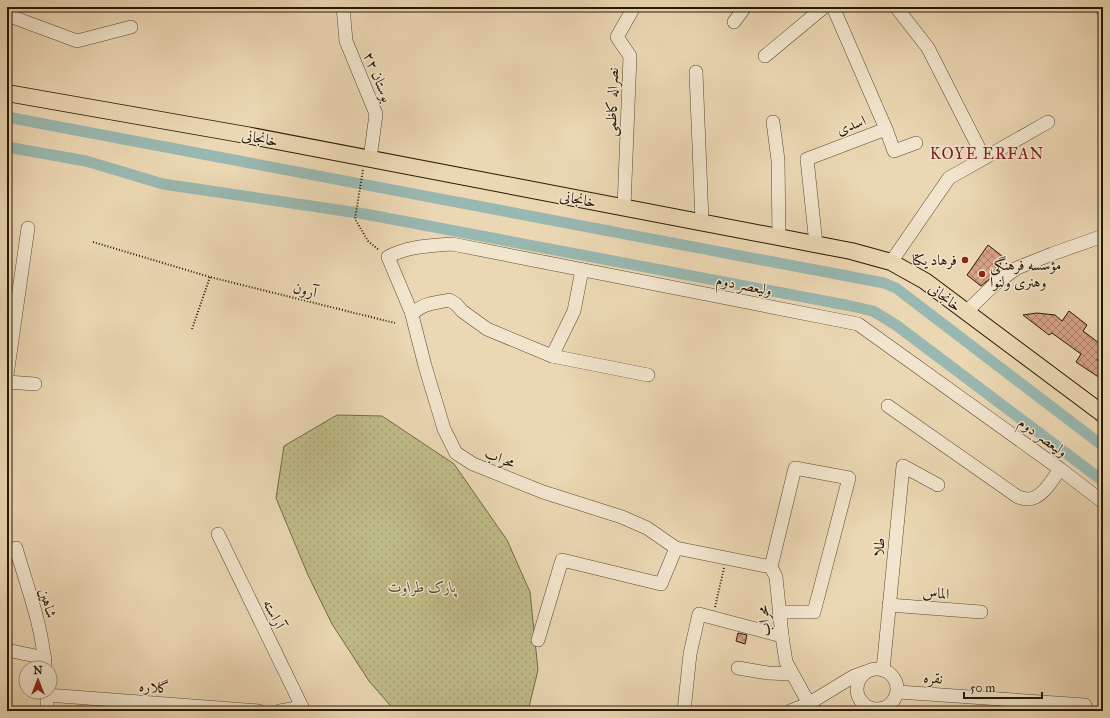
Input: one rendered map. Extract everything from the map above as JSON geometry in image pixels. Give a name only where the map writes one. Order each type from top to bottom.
[{"type":"main road","name":"خانجانی","points":[[7,92],[367,164],[624,207],[851,250],[891,262],[925,281],[1103,414]]},
{"type":"street","name":"بوستان ۲۲","points":[[343,7],[346,41],[376,114],[367,164]]},
{"type":"street","name":"نصراله کاظمی","points":[[624,207],[630,56],[617,37],[634,7]]},
{"type":"street","points":[[734,22],[745,7]]},
{"type":"street","points":[[765,56],[824,7]]},
{"type":"street","name":"اسدی","points":[[816,244],[807,159],[886,129],[833,7]]},
{"type":"street","points":[[896,7],[928,48],[984,158]]},
{"type":"street","points":[[7,15],[77,41],[131,27]]},
{"type":"street","points":[[696,72],[702,222]]},
{"type":"street","points":[[773,122],[778,160],[779,237]]},
{"type":"street","points":[[891,262],[949,178],[1048,122]]},
{"type":"street","points":[[886,129],[894,151],[916,143]]},
{"type":"street","points":[[7,375],[28,228]]},
{"type":"street","points":[[966,312],[995,284],[1017,268],[1103,236]]},
{"type":"street","name":"ولیعصر دوم","points":[[388,257],[397,252],[416,247],[452,244],[858,324],[1060,469],[1103,502]]},
{"type":"street","points":[[388,257],[412,314],[421,306],[449,300],[486,329],[552,356],[648,375]]},
{"type":"street","points":[[552,356],[574,311],[582,270]]},
{"type":"street","name":"محراب","points":[[412,314],[425,366],[442,422],[456,453],[473,464],[544,492],[622,517],[647,528],[676,548],[771,567],[776,576],[786,662],[810,708]]},
{"type":"street","points":[[7,382],[35,384]]},
{"type":"street","points":[[888,406],[1018,497],[1028,499],[1036,496],[1045,490],[1060,469]]},
{"type":"street","name":"طلا","points":[[883,670],[903,466],[938,484]]},
{"type":"street","points":[[771,567],[795,468],[849,478],[814,612],[779,612]]},
{"type":"street","name":"آراسته","points":[[218,534],[303,709]]},
{"type":"street","name":"شاهین","points":[[16,548],[38,626],[44,660]]},
{"type":"street","points":[[538,640],[562,560],[661,584],[676,548]]},
{"type":"street","name":"الماس","points":[[889,605],[981,612]]},
{"type":"street","points":[[684,711],[690,654],[699,614],[782,636]]},
{"type":"street","points":[[7,650],[36,660]]},
{"type":"street","points":[[738,668],[768,673],[792,674]]},
{"type":"street","points":[[790,711],[810,708],[854,676],[869,671],[876,669],[888,672],[896,680],[898,692],[896,698],[892,704],[886,708],[879,710],[868,707],[859,700],[857,687],[859,680],[869,671]]},
{"type":"street","name":"نقره","points":[[898,692],[1085,704]]},
{"type":"street","name":"گلاره","points":[[58,695],[259,711]]},
{"type":"street","points":[[47,700],[48,711]]},
{"type":"street","points":[[280,711],[303,709]]},
{"type":"path","points":[[367,164],[355,219],[368,241],[388,257]]},
{"type":"path","name":"آرون","points":[[93,242],[210,277],[395,323]]},
{"type":"path","points":[[192,329],[210,277]]},
{"type":"path","points":[[713,618],[727,558]]},
{"type":"green space","name":"پارک طراوت","points":[[337,415],[382,416],[454,464],[507,540],[530,592],[538,670],[528,711],[395,711],[369,681],[332,624],[308,575],[276,498],[284,446]]},
{"type":"building","points":[[988,245],[1002,256],[997,273],[981,286],[967,275]]},
{"type":"building","points":[[1069,311],[1087,325],[1083,331],[1103,346],[1103,352],[1097,360],[1103,365],[1103,373],[1100,378],[1076,362],[1081,354],[1052,333],[1049,335],[1023,315],[1037,313],[1055,315],[1062,321]]},
{"type":"building","points":[[738,633],[747,635],[745,644],[736,641]]},
{"type":"waterway","points":[[7,117],[884,283],[896,288],[1103,446]]},
{"type":"waterway","points":[[7,147],[86,161],[163,184],[365,214],[873,311],[896,325],[1103,481]]},
{"type":"place","name":"فرهاد یکتا","points":[[965,260]]},
{"type":"place","name":"مؤسسه فرهنگی وهنری ولنوا","points":[[982,274]]},
{"type":"district","name":"KOYE ERFAN","points":[[987,153]]}]
